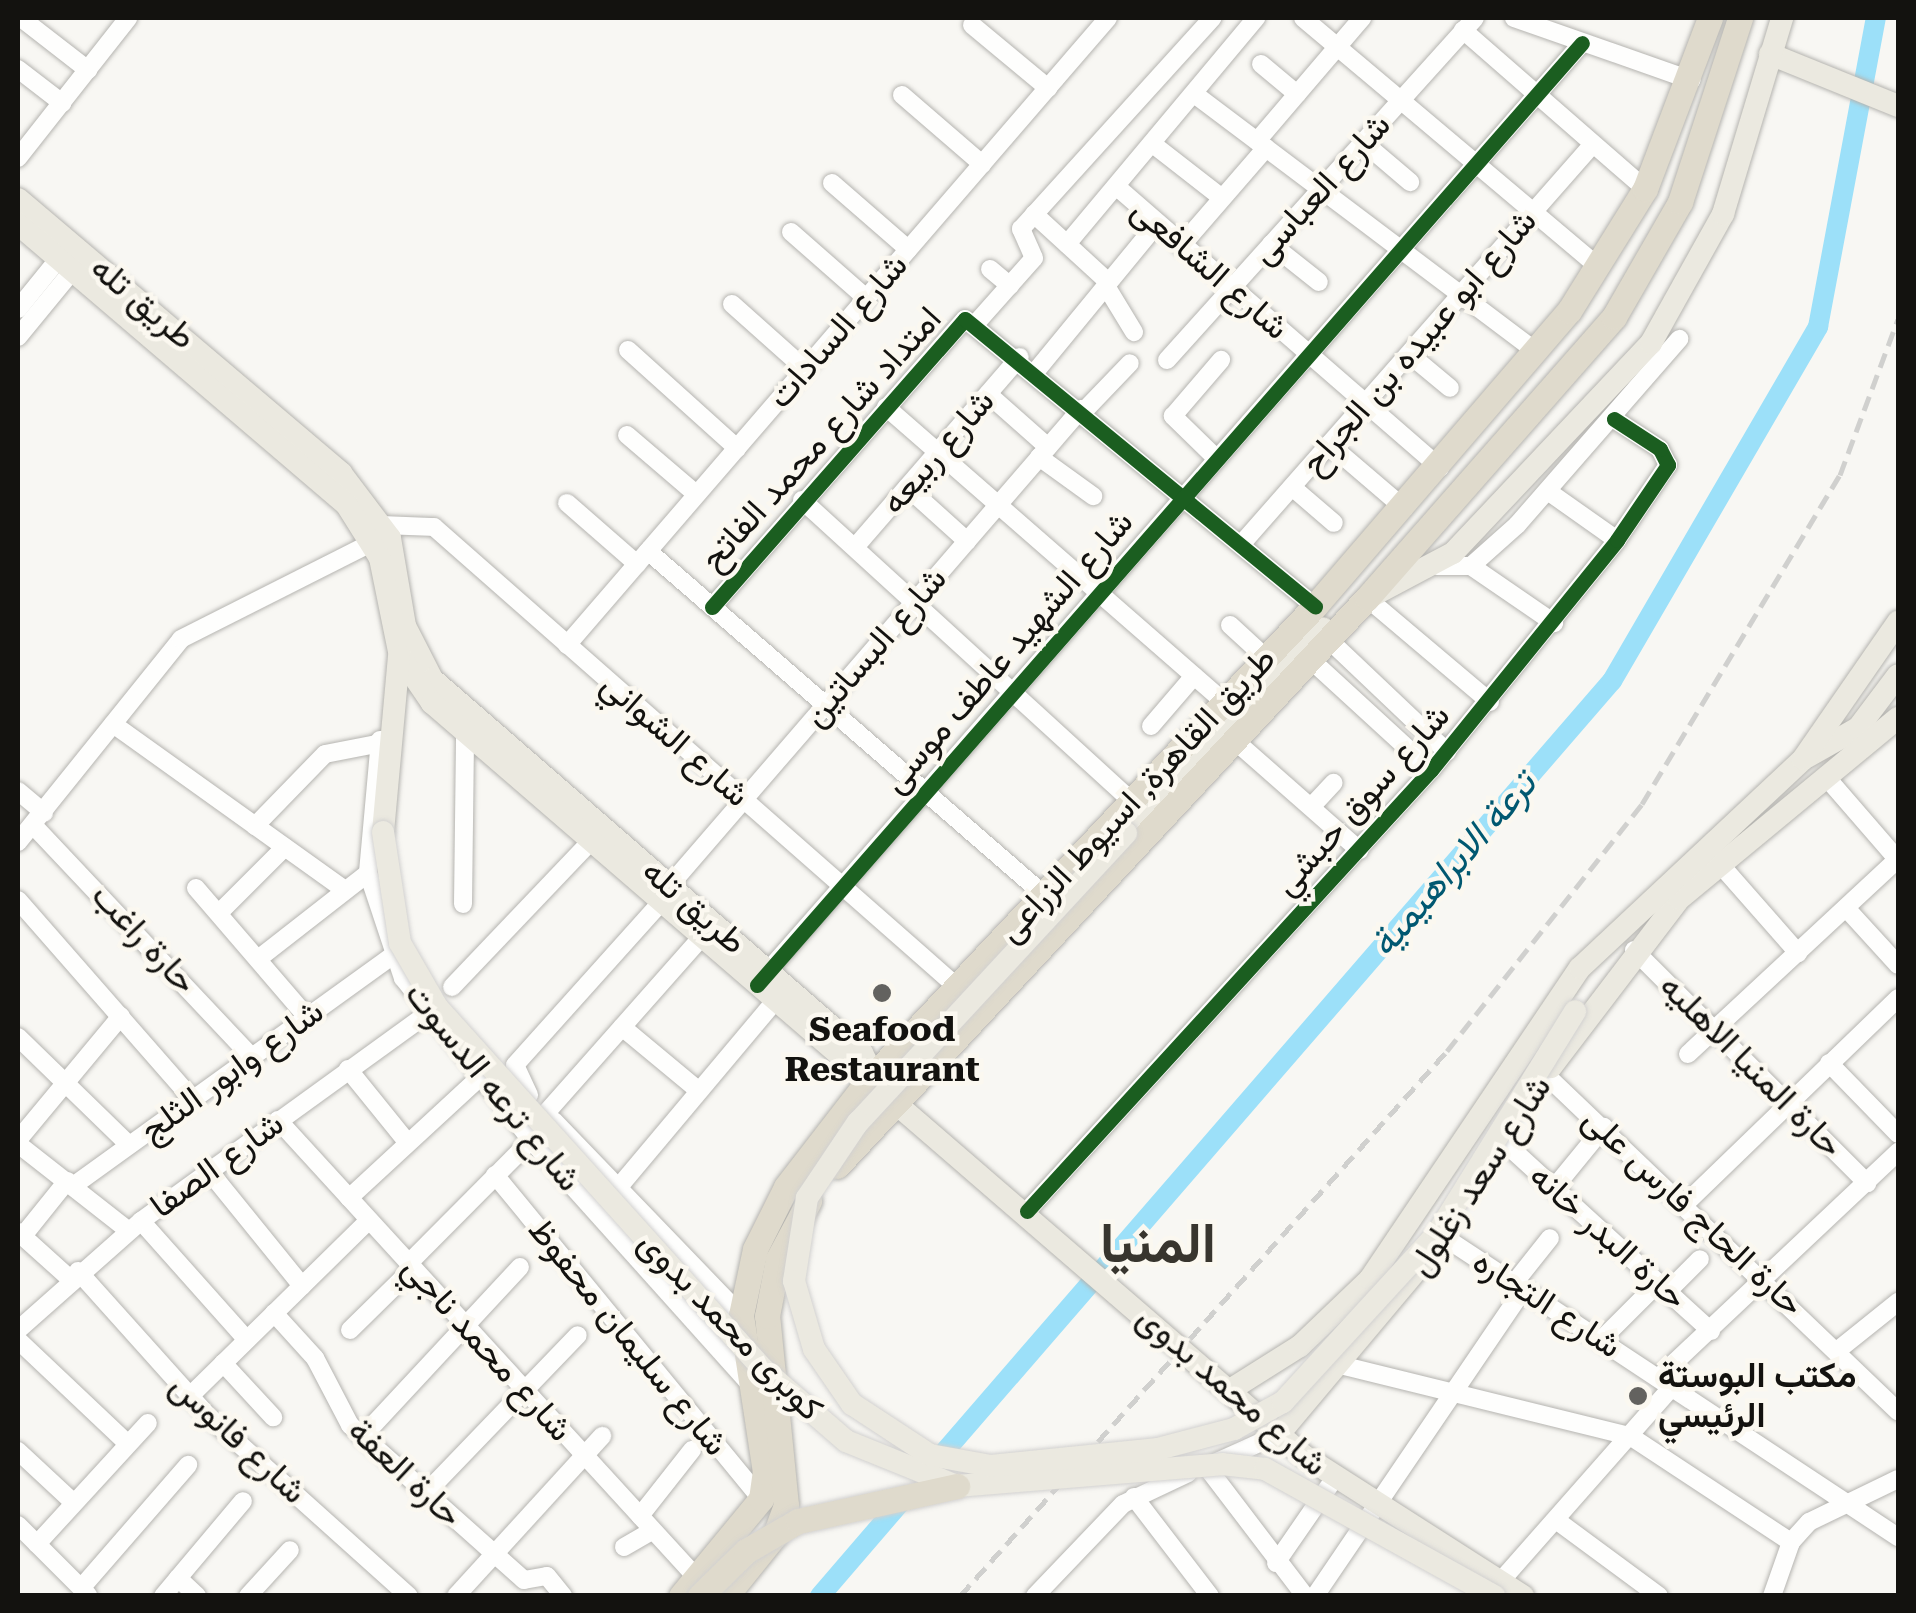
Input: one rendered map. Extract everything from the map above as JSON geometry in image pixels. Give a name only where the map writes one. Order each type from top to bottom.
[{"type":"highway","name":"طريق القاهرة, اسيوط الزراعى","points":[[761,1499],[764,1458],[746,1380],[741,1314],[780,1224],[873,1075],[1404,508],[1536,352],[1600,268],[1645,189],[1692,80],[1710,18]]},
{"type":"highway","name":"طريق القاهرة, اسيوط الزراعى","points":[[726,1596],[775,1535],[786,1506],[767,1316],[780,1224],[1368,598],[1479,475],[1646,268],[1696,161],[1740,18]]},
{"type":"highway","points":[[1446,461],[1479,475]]},
{"type":"highway","points":[[693,1590],[746,1551],[798,1521],[957,1486]]},
{"type":"highway","points":[[693,1590],[761,1499]]},
{"type":"main road","name":"طريق القاهرة, اسيوط الزراعى","points":[[1658,895],[1575,1010],[1437,1234],[1283,1402],[1234,1429],[1158,1448],[992,1466],[930,1455],[852,1404],[814,1349],[794,1281],[807,1198],[858,1122],[1126,833],[1329,622],[1368,598],[1437,566],[1625,377],[1675,308],[1723,214],[1782,18]]},
{"type":"main road","points":[[1770,54],[1898,106]]},
{"type":"main road","name":"طريق تله","points":[[18,199],[72,256],[378,533],[410,666],[465,732],[591,841],[666,894]]},
{"type":"main road","name":"طريق تله","points":[[18,224],[72,256]]},
{"type":"main road","name":"شارع سعد زغلول","points":[[1230,1390],[1300,1346],[1370,1279],[1580,968],[1803,758],[1849,700],[1898,622]]},
{"type":"main road","name":"طريق تله","points":[[410,666],[763,978],[862,1053],[873,1075]]},
{"type":"main road","name":"كوبرى محمد بدوى","points":[[410,666],[386,741],[383,832],[400,943],[438,1008],[788,1396],[846,1441],[957,1486],[1250,1466],[1306,1484],[1494,1591]]},
{"type":"main road","points":[[1803,758],[1858,728],[1893,716],[1898,675]]},
{"type":"main road","points":[[1849,700],[1858,728]]},
{"type":"main road","name":"شارع سعد زغلول","points":[[1279,1434],[1344,1366],[1444,1237],[1546,1075],[1634,950],[1719,863],[1827,778],[1893,716]]},
{"type":"main road","name":"طريق تله","points":[[763,978],[775,1001],[854,1069],[873,1075]]},
{"type":"main road","name":"شارع محمد بدوى","points":[[873,1075],[1334,1480],[1494,1591],[1523,1596]]},
{"type":"street","points":[[21,18],[88,70]]},
{"type":"street","points":[[18,158],[123,24],[101,18]]},
{"type":"street","name":"شارع السادات","points":[[567,645],[1108,18]]},
{"type":"street","points":[[1212,18],[1018,233],[1034,258],[978,321],[1245,540],[1314,606]]},
{"type":"street","points":[[1067,244],[1197,96],[1256,18]]},
{"type":"street","points":[[1304,18],[1600,268]]},
{"type":"street","points":[[1181,246],[1222,198],[1297,94],[1362,18]]},
{"type":"street","points":[[1514,18],[1692,80]]},
{"type":"street","points":[[1469,24],[1536,94],[1645,189]]},
{"type":"street","name":"شارع العباسى","points":[[1168,360],[1469,24]]},
{"type":"street","points":[[972,25],[1048,88]]},
{"type":"street","name":"شارع الشهيد عاطف موسى","points":[[763,978],[1582,43]]},
{"type":"street","points":[[1184,48],[1214,72]]},
{"type":"street","points":[[1261,64],[1297,94]]},
{"type":"street","points":[[18,69],[62,103]]},
{"type":"street","points":[[902,95],[982,164]]},
{"type":"street","points":[[1197,96],[1536,352]]},
{"type":"street","points":[[1363,142],[1410,182]]},
{"type":"street","name":"شارع ابو عبيده بن الجراح","points":[[1245,540],[1594,144]]},
{"type":"street","points":[[1154,145],[1222,198]]},
{"type":"street","points":[[832,182],[908,250]]},
{"type":"street","name":"شارع الشافعى","points":[[1118,187],[1156,225],[1364,404],[1446,461]]},
{"type":"street","points":[[1034,214],[1107,283],[1134,332]]},
{"type":"street","points":[[1036,371],[1156,225]]},
{"type":"street","points":[[791,232],[866,298]]},
{"type":"street","points":[[1272,244],[1319,282]]},
{"type":"street","points":[[18,309],[72,256]]},
{"type":"street","points":[[18,337],[72,256]]},
{"type":"street","points":[[990,269],[1010,286]]},
{"type":"street","points":[[732,304],[805,369]]},
{"type":"street","name":"امتداد شارع محمد الفاتح","points":[[712,607],[963,319],[978,321]]},
{"type":"street","points":[[1471,566],[1549,492],[1680,339]]},
{"type":"street","points":[[628,350],[737,448]]},
{"type":"street","points":[[1409,354],[1450,388]]},
{"type":"street","name":"شارع ربيعه","points":[[856,546],[1020,357]]},
{"type":"street","points":[[1217,459],[1173,416],[1220,360]]},
{"type":"street","name":"شارع البساتين","points":[[546,1113],[516,1080],[515,1065],[966,541],[1082,410],[1130,363]]},
{"type":"street","points":[[988,394],[1093,496]]},
{"type":"street","points":[[886,407],[1224,702]]},
{"type":"street","name":"شارع سوق حبشي","points":[[1027,1212],[1447,752],[1618,540],[1668,465],[1660,449],[1614,419]]},
{"type":"street","points":[[627,434],[696,494]]},
{"type":"street","points":[[1329,444],[1404,508]]},
{"type":"street","points":[[907,487],[966,541]]},
{"type":"street","points":[[1292,487],[1334,523]]},
{"type":"street","points":[[1549,492],[1618,540]]},
{"type":"street","points":[[802,500],[917,600],[1012,693],[1131,800]]},
{"type":"street","points":[[567,503],[712,607],[1042,894]]},
{"type":"street","name":"شارع الشواني","points":[[378,533],[428,522],[956,986]]},
{"type":"street","points":[[18,842],[112,724],[196,628],[378,533]]},
{"type":"street","points":[[1437,566],[1471,566],[1554,623]]},
{"type":"street","points":[[1368,598],[1490,702]]},
{"type":"street","points":[[1230,624],[1266,658]]},
{"type":"street","points":[[1328,640],[1447,752]]},
{"type":"street","points":[[1310,659],[1431,770]]},
{"type":"street","points":[[1151,726],[1194,676]]},
{"type":"street","points":[[112,724],[345,890]]},
{"type":"street","points":[[462,904],[465,732]]},
{"type":"street","points":[[1234,740],[1359,850]]},
{"type":"street","points":[[256,826],[325,754],[386,741]]},
{"type":"street","name":"شارع ترعه الدسوت","points":[[386,741],[368,873],[391,957],[428,1014],[531,1140],[746,1380]]},
{"type":"street","points":[[1688,1054],[1898,859],[1827,778]]},
{"type":"street","points":[[1311,808],[1333,783]]},
{"type":"street","name":"حارة راغب","points":[[18,791],[38,819],[251,1056]]},
{"type":"street","points":[[452,987],[591,841]]},
{"type":"street","points":[[218,913],[285,847]]},
{"type":"street","points":[[1719,863],[1798,953]]},
{"type":"street","points":[[258,959],[368,873]]},
{"type":"street","points":[[196,888],[307,1016]]},
{"type":"street","points":[[18,900],[192,1099]]},
{"type":"street","points":[[1846,908],[1898,965]]},
{"type":"street","points":[[708,930],[546,1113],[741,1314]]},
{"type":"street","name":"حارة المنيا الاهليه","points":[[1634,950],[1867,1183]]},
{"type":"street","name":"شارع وابور الثلج","points":[[20,1234],[70,1184],[391,957]]},
{"type":"street","points":[[1686,1203],[1898,998]]},
{"type":"street","points":[[618,1188],[775,1001]]},
{"type":"street","name":"شارع الصفا","points":[[18,1330],[74,1275],[135,1226],[428,1014]]},
{"type":"street","points":[[122,1016],[18,1142],[70,1184],[135,1226],[247,1340]]},
{"type":"street","points":[[622,1027],[700,1091]]},
{"type":"street","points":[[18,1037],[129,1145]]},
{"type":"street","points":[[1829,1063],[1898,1134]]},
{"type":"street","points":[[348,1069],[408,1143]]},
{"type":"street","name":"حارة الحاج فارس على","points":[[1546,1075],[1768,1280],[1898,1411]]},
{"type":"street","points":[[349,1198],[479,1078]]},
{"type":"street","name":"شارع محمد ناجي","points":[[278,1120],[646,1524],[693,1590]]},
{"type":"street","points":[[1554,1188],[1604,1126]]},
{"type":"street","points":[[350,1330],[531,1140]]},
{"type":"street","name":"حارة البدر خانه","points":[[1505,1143],[1711,1331]]},
{"type":"street","points":[[1494,1591],[1630,1436],[1665,1383],[1711,1331],[1898,1152]]},
{"type":"street","points":[[209,1171],[302,1286]]},
{"type":"street","name":"شارع سليمان محفوظ","points":[[496,1175],[761,1499]]},
{"type":"street","points":[[189,1397],[369,1220]]},
{"type":"street","name":"شارع فانوس","points":[[20,1234],[74,1275],[189,1397],[409,1596]]},
{"type":"street","name":"شارع التجاره","points":[[1444,1237],[1898,1537]]},
{"type":"street","points":[[1315,1596],[1550,1238]]},
{"type":"street","points":[[1602,1338],[1700,1259]]},
{"type":"street","points":[[362,1438],[520,1267]]},
{"type":"street","points":[[1838,1350],[1898,1302]]},
{"type":"street","name":"حارة العفة","points":[[274,1313],[315,1358],[362,1438],[524,1580],[547,1576],[564,1596]]},
{"type":"street","points":[[424,1496],[578,1335]]},
{"type":"street","points":[[18,1340],[128,1444]]},
{"type":"street","points":[[222,1364],[272,1418]]},
{"type":"street","points":[[1344,1366],[1630,1436],[1791,1542]]},
{"type":"street","points":[[37,1544],[148,1423]]},
{"type":"street","name":"شارع سعد زغلول","points":[[1035,1596],[1134,1497],[1252,1450],[1279,1434]]},
{"type":"street","points":[[456,1596],[602,1436]]},
{"type":"street","points":[[18,1450],[74,1503]]},
{"type":"street","points":[[624,1547],[646,1524],[692,1450]]},
{"type":"street","name":"شارع محمد بدوى","points":[[1252,1450],[1318,1502],[1473,1596]]},
{"type":"street","points":[[18,1525],[85,1591],[188,1465]]},
{"type":"street","points":[[1206,1466],[1276,1563],[1305,1596]]},
{"type":"street","points":[[1772,1596],[1791,1542],[1842,1501],[1898,1479]]},
{"type":"street","points":[[1276,1563],[1334,1480]]},
{"type":"street","points":[[1134,1497],[1210,1596]]},
{"type":"street","points":[[163,1596],[242,1502]]},
{"type":"street","points":[[1556,1520],[1659,1596]]},
{"type":"street","points":[[248,1596],[290,1550]]},
{"type":"street","points":[[178,1578],[197,1596]]},
{"type":"waterway","name":"ترعة الابراهيمية","points":[[933,1465],[1612,681],[1818,327],[1876,18]]},
{"type":"waterway","name":"ترعة الابراهيمية","points":[[820,1596],[907,1495]]},
{"type":"railway","points":[[960,1596],[1447,1051],[1642,804],[1840,475],[1898,319]]},
{"type":"cycle path","points":[[757,985],[1582,43]]},
{"type":"cycle path","points":[[712,607],[965,319],[1315,606]]},
{"type":"cycle path","points":[[1027,1211],[1431,770],[1617,540],[1668,465],[1660,449],[1614,419]]},
{"type":"place","name":"Seafood Restaurant","points":[[882,993]]},
{"type":"place","name":"مكتب البوستة الرئيسي","points":[[1638,1396]]},
{"type":"district","name":"المنيا","points":[[1158,1244]]}]
